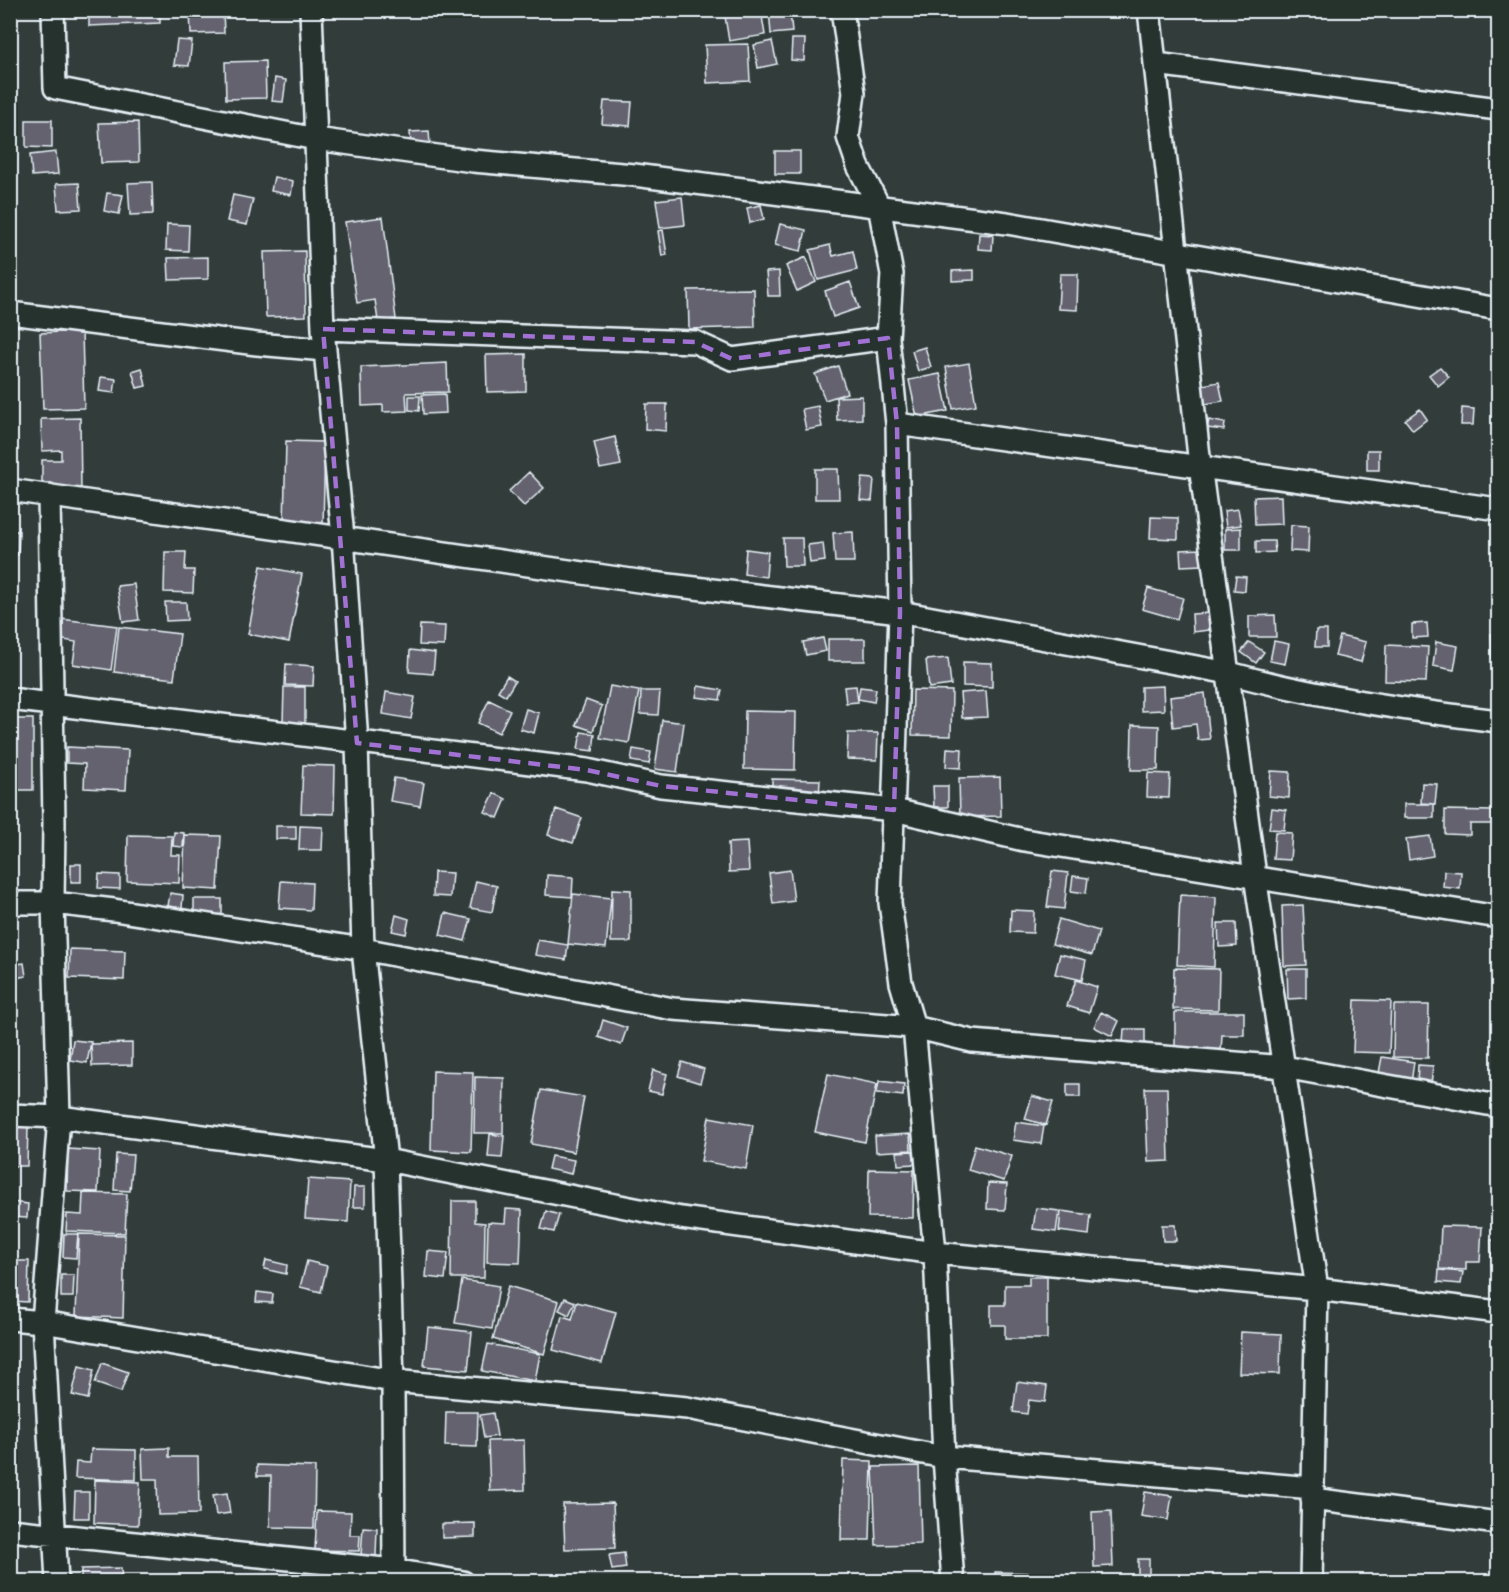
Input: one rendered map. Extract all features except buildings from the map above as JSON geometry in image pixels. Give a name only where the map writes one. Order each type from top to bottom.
[{"type":"street","points":[[53,10],[55,88],[316,139],[473,160],[634,175],[1007,224],[1498,309]]},
{"type":"street","points":[[311,10],[324,339],[343,537],[357,743],[363,949],[386,1160],[393,1381],[394,1576]]},
{"type":"street","points":[[842,10],[854,93],[848,137],[858,166],[879,206],[892,274],[888,338],[897,424],[900,612],[890,903],[901,983],[914,1026],[936,1252],[944,1457],[953,1581]]},
{"type":"street","points":[[1149,10],[1200,465],[1255,876],[1317,1289],[1311,1581]]},
{"type":"street","points":[[1156,64],[1498,109]]},
{"type":"street","points":[[10,314],[257,344],[324,339],[695,342],[732,359],[888,338]]},
{"type":"street","points":[[897,424],[1200,465],[1498,509]]},
{"type":"street","points":[[10,490],[652,583],[900,612],[1229,673],[1280,686],[1405,709],[1498,721]]},
{"type":"street","points":[[49,495],[53,903],[59,1117],[43,1322],[57,1581]]},
{"type":"street","points":[[10,699],[50,706],[587,770],[661,786],[894,810],[1024,840],[1498,917]]},
{"type":"street","points":[[10,903],[53,903],[363,949],[673,1009],[914,1026],[972,1041],[1284,1067],[1498,1106]]},
{"type":"street","points":[[10,1115],[59,1117],[386,1160],[681,1218],[936,1252],[1317,1289],[1498,1312]]},
{"type":"street","points":[[10,1319],[43,1322],[393,1381],[687,1408],[944,1457],[1312,1493],[1498,1523]]},
{"type":"street","points":[[10,1530],[53,1533],[394,1576],[463,1581]]},
{"type":"highlighted area","points":[[323,329],[695,342],[732,359],[888,338],[897,424],[900,612],[894,810],[661,786],[587,770],[357,743]]}]
